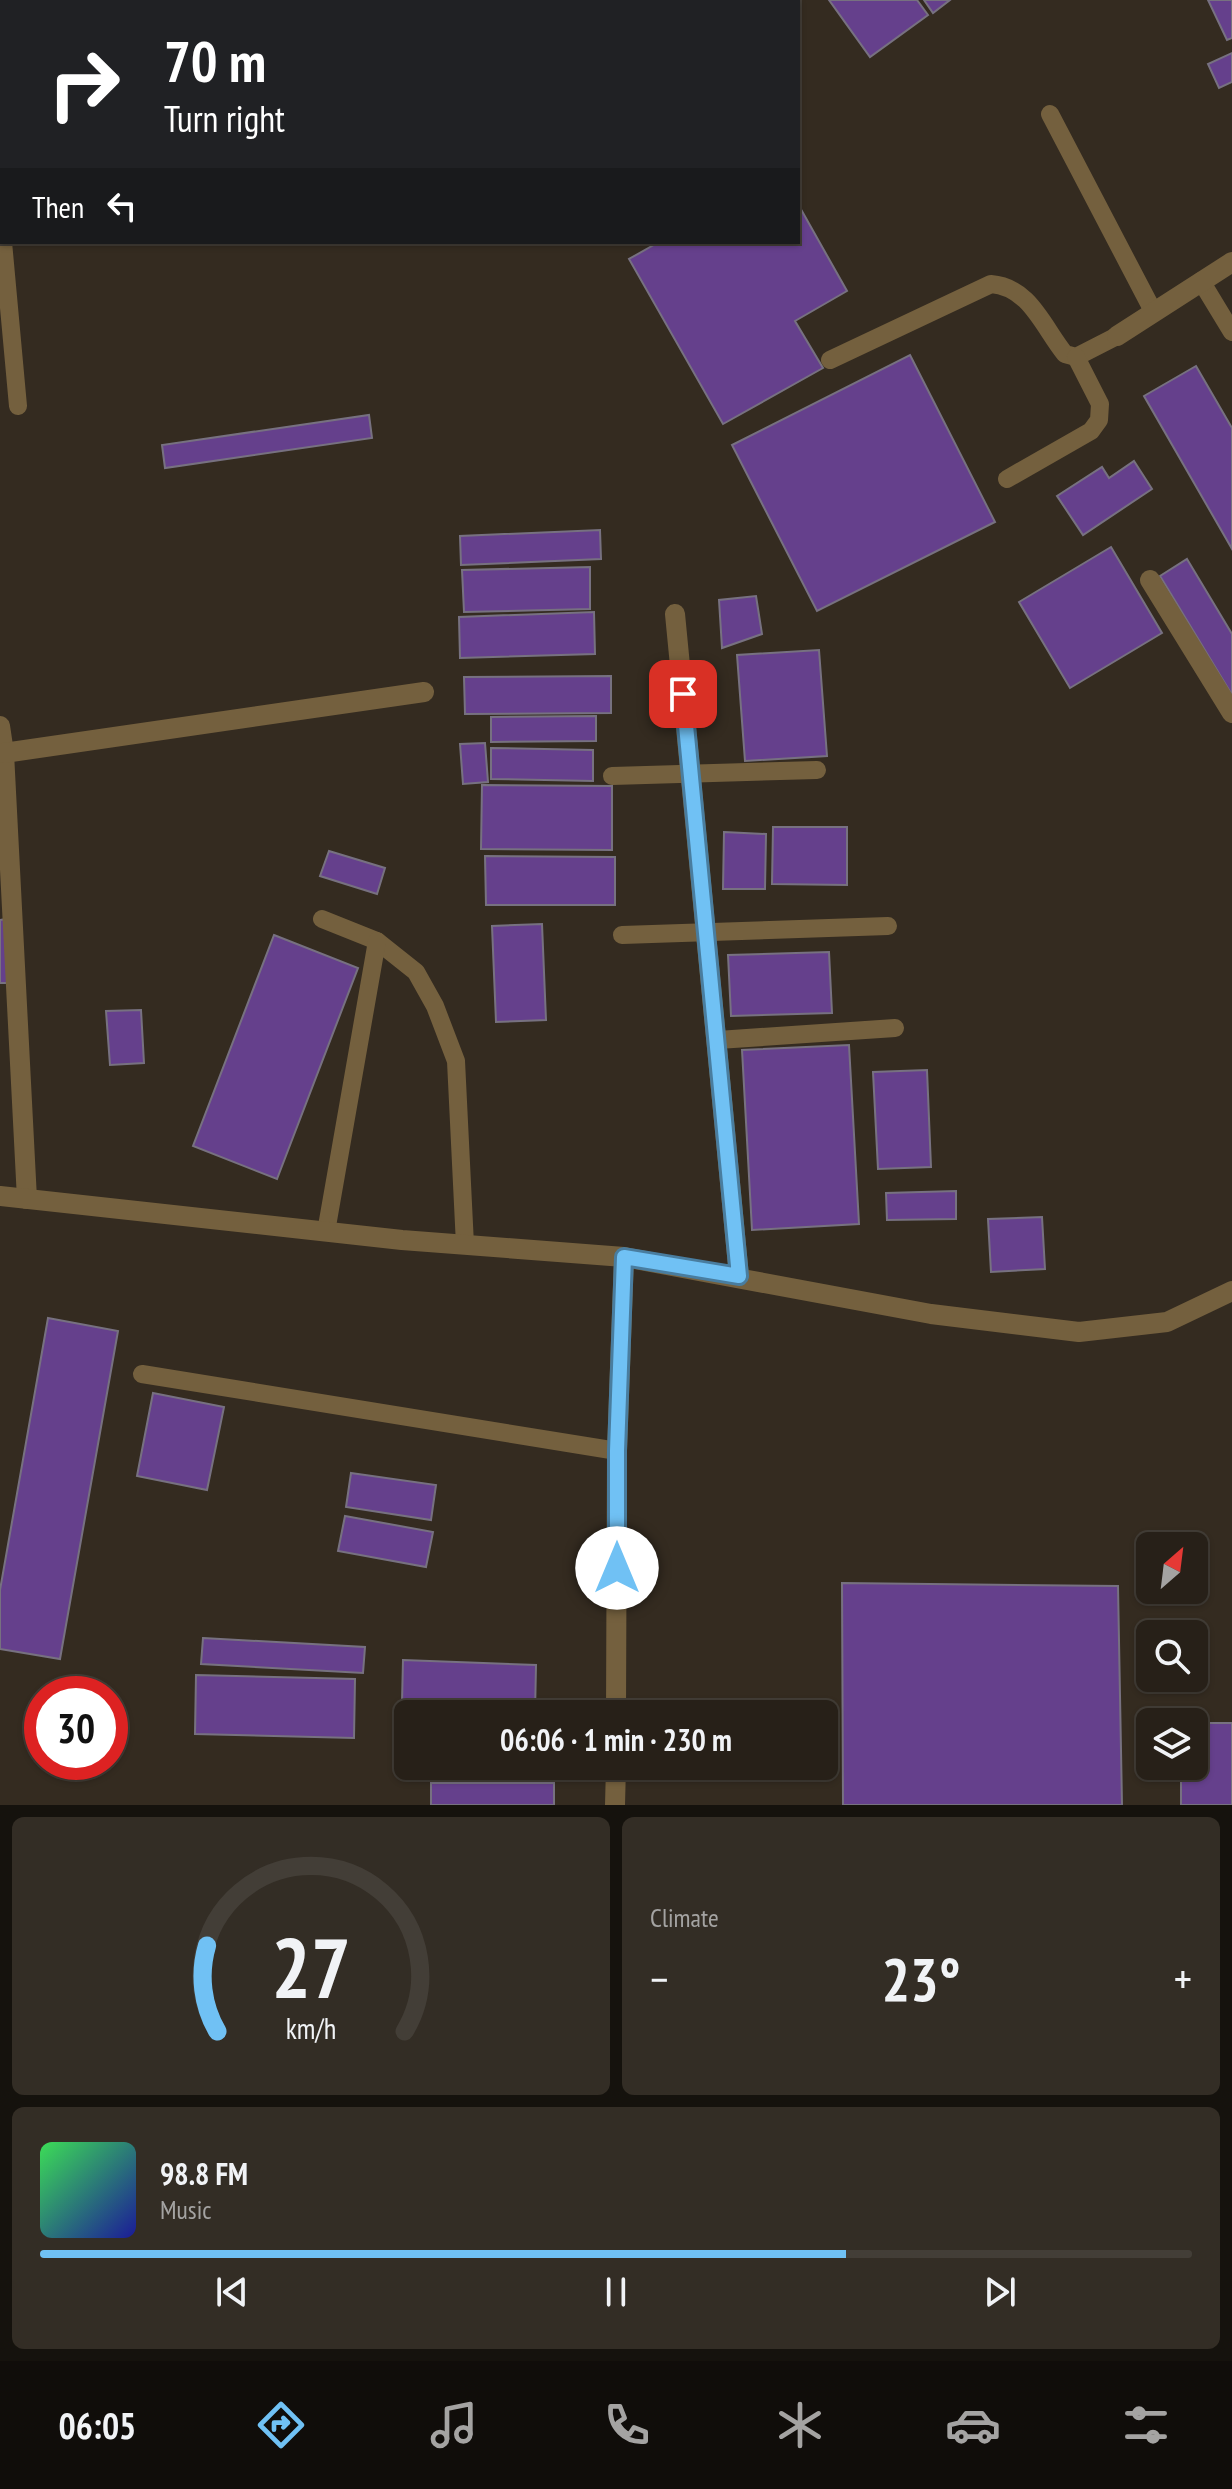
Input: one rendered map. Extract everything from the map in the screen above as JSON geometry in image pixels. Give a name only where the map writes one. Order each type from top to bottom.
[{"type":"street","points":[[1117,336],[1232,262]]},
{"type":"street","points":[[1150,580],[1232,713]]},
{"type":"street","points":[[675,614],[739,1276]]},
{"type":"street","points":[[4,753],[424,692]]},
{"type":"street","points":[[0,726],[4,753],[27,1199]]},
{"type":"street","points":[[0,1196],[326,1232],[624,1257],[931,1314],[1079,1332],[1167,1322],[1232,1291]]},
{"type":"street","points":[[616,1700],[617,1451],[624,1257]]},
{"type":"street","points":[[615,1805],[616,1780]]},
{"type":"lane","points":[[1050,114],[1153,311]]},
{"type":"lane","points":[[3,244],[18,406]]},
{"type":"lane","points":[[1201,281],[1232,332]]},
{"type":"lane","points":[[830,360],[991,284],[1007,285],[1019,292],[1065,354],[1076,357],[1117,336]]},
{"type":"lane","points":[[1007,479],[1091,431],[1099,420],[1100,404],[1076,357]]},
{"type":"lane","points":[[612,776],[817,770]]},
{"type":"lane","points":[[322,919],[377,941],[416,972],[435,1006],[456,1061],[465,1245]]},
{"type":"lane","points":[[622,935],[888,926]]},
{"type":"lane","points":[[326,1232],[377,941]]},
{"type":"lane","points":[[718,1040],[895,1028]]},
{"type":"lane","points":[[142,1374],[617,1451]]},
{"type":"building","points":[[829,0],[917,0],[928,15],[870,57]]},
{"type":"building","points":[[924,0],[950,0],[933,13]]},
{"type":"building","points":[[1208,0],[1232,0],[1232,38],[1227,40]]},
{"type":"building","points":[[1232,53],[1232,82],[1219,88],[1208,64]]},
{"type":"building","points":[[800,208],[847,291],[795,321],[823,368],[723,424],[629,259],[655,244],[800,244]]},
{"type":"building","points":[[910,355],[995,522],[817,611],[732,445]]},
{"type":"building","points":[[1196,366],[1232,428],[1232,549],[1144,396]]},
{"type":"building","points":[[369,415],[372,438],[165,468],[162,445]]},
{"type":"building","points":[[1134,461],[1152,489],[1083,535],[1057,496],[1102,467],[1109,478]]},
{"type":"building","points":[[600,530],[601,559],[461,565],[460,536]]},
{"type":"building","points":[[1111,547],[1162,633],[1070,688],[1019,602]]},
{"type":"building","points":[[1187,559],[1232,634],[1232,695],[1160,576]]},
{"type":"building","points":[[590,567],[590,609],[464,612],[462,570]]},
{"type":"building","points":[[756,596],[762,634],[722,648],[719,600]]},
{"type":"building","points":[[594,612],[595,654],[460,658],[459,617]]},
{"type":"building","points":[[819,650],[827,756],[745,761],[737,655]]},
{"type":"building","points":[[611,676],[611,713],[465,714],[464,677]]},
{"type":"building","points":[[596,716],[596,741],[491,742],[491,717]]},
{"type":"building","points":[[485,743],[488,782],[463,784],[460,744]]},
{"type":"building","points":[[491,748],[593,750],[593,781],[491,779]]},
{"type":"building","points":[[482,785],[612,786],[612,850],[481,849]]},
{"type":"building","points":[[773,827],[847,827],[847,885],[772,884]]},
{"type":"building","points":[[724,832],[766,834],[765,889],[723,889]]},
{"type":"building","points":[[329,851],[385,868],[377,894],[320,876]]},
{"type":"building","points":[[485,856],[615,857],[615,905],[486,905]]},
{"type":"building","points":[[6,919],[9,983],[0,983],[0,920]]},
{"type":"building","points":[[542,924],[546,1020],[496,1022],[492,926]]},
{"type":"building","points":[[274,935],[358,968],[277,1179],[193,1146]]},
{"type":"building","points":[[829,952],[832,1013],[731,1016],[728,955]]},
{"type":"building","points":[[141,1010],[144,1063],[110,1065],[106,1011]]},
{"type":"building","points":[[849,1045],[859,1224],[752,1230],[742,1050]]},
{"type":"building","points":[[927,1070],[931,1167],[878,1169],[873,1072]]},
{"type":"building","points":[[956,1191],[956,1219],[887,1220],[886,1193]]},
{"type":"building","points":[[1042,1217],[1045,1269],[991,1272],[988,1219]]},
{"type":"building","points":[[48,1318],[118,1331],[60,1659],[0,1649],[0,1590]]},
{"type":"building","points":[[153,1393],[224,1407],[207,1490],[137,1476]]},
{"type":"building","points":[[351,1473],[436,1485],[431,1520],[346,1507]]},
{"type":"building","points":[[345,1516],[433,1532],[426,1567],[338,1551]]},
{"type":"building","points":[[842,1583],[1118,1586],[1122,1805],[843,1805]]},
{"type":"building","points":[[203,1638],[365,1647],[363,1673],[201,1664]]},
{"type":"building","points":[[403,1660],[536,1665],[535,1700],[402,1700]]},
{"type":"building","points":[[196,1675],[355,1679],[354,1738],[195,1734]]},
{"type":"building","points":[[1208,1723],[1232,1723],[1232,1805],[1181,1805],[1181,1780],[1208,1780]]},
{"type":"building","points":[[431,1783],[554,1783],[554,1805],[431,1805]]},
{"type":"route","points":[[617,1568],[617,1451],[624,1257],[739,1276],[683,694]]}]
